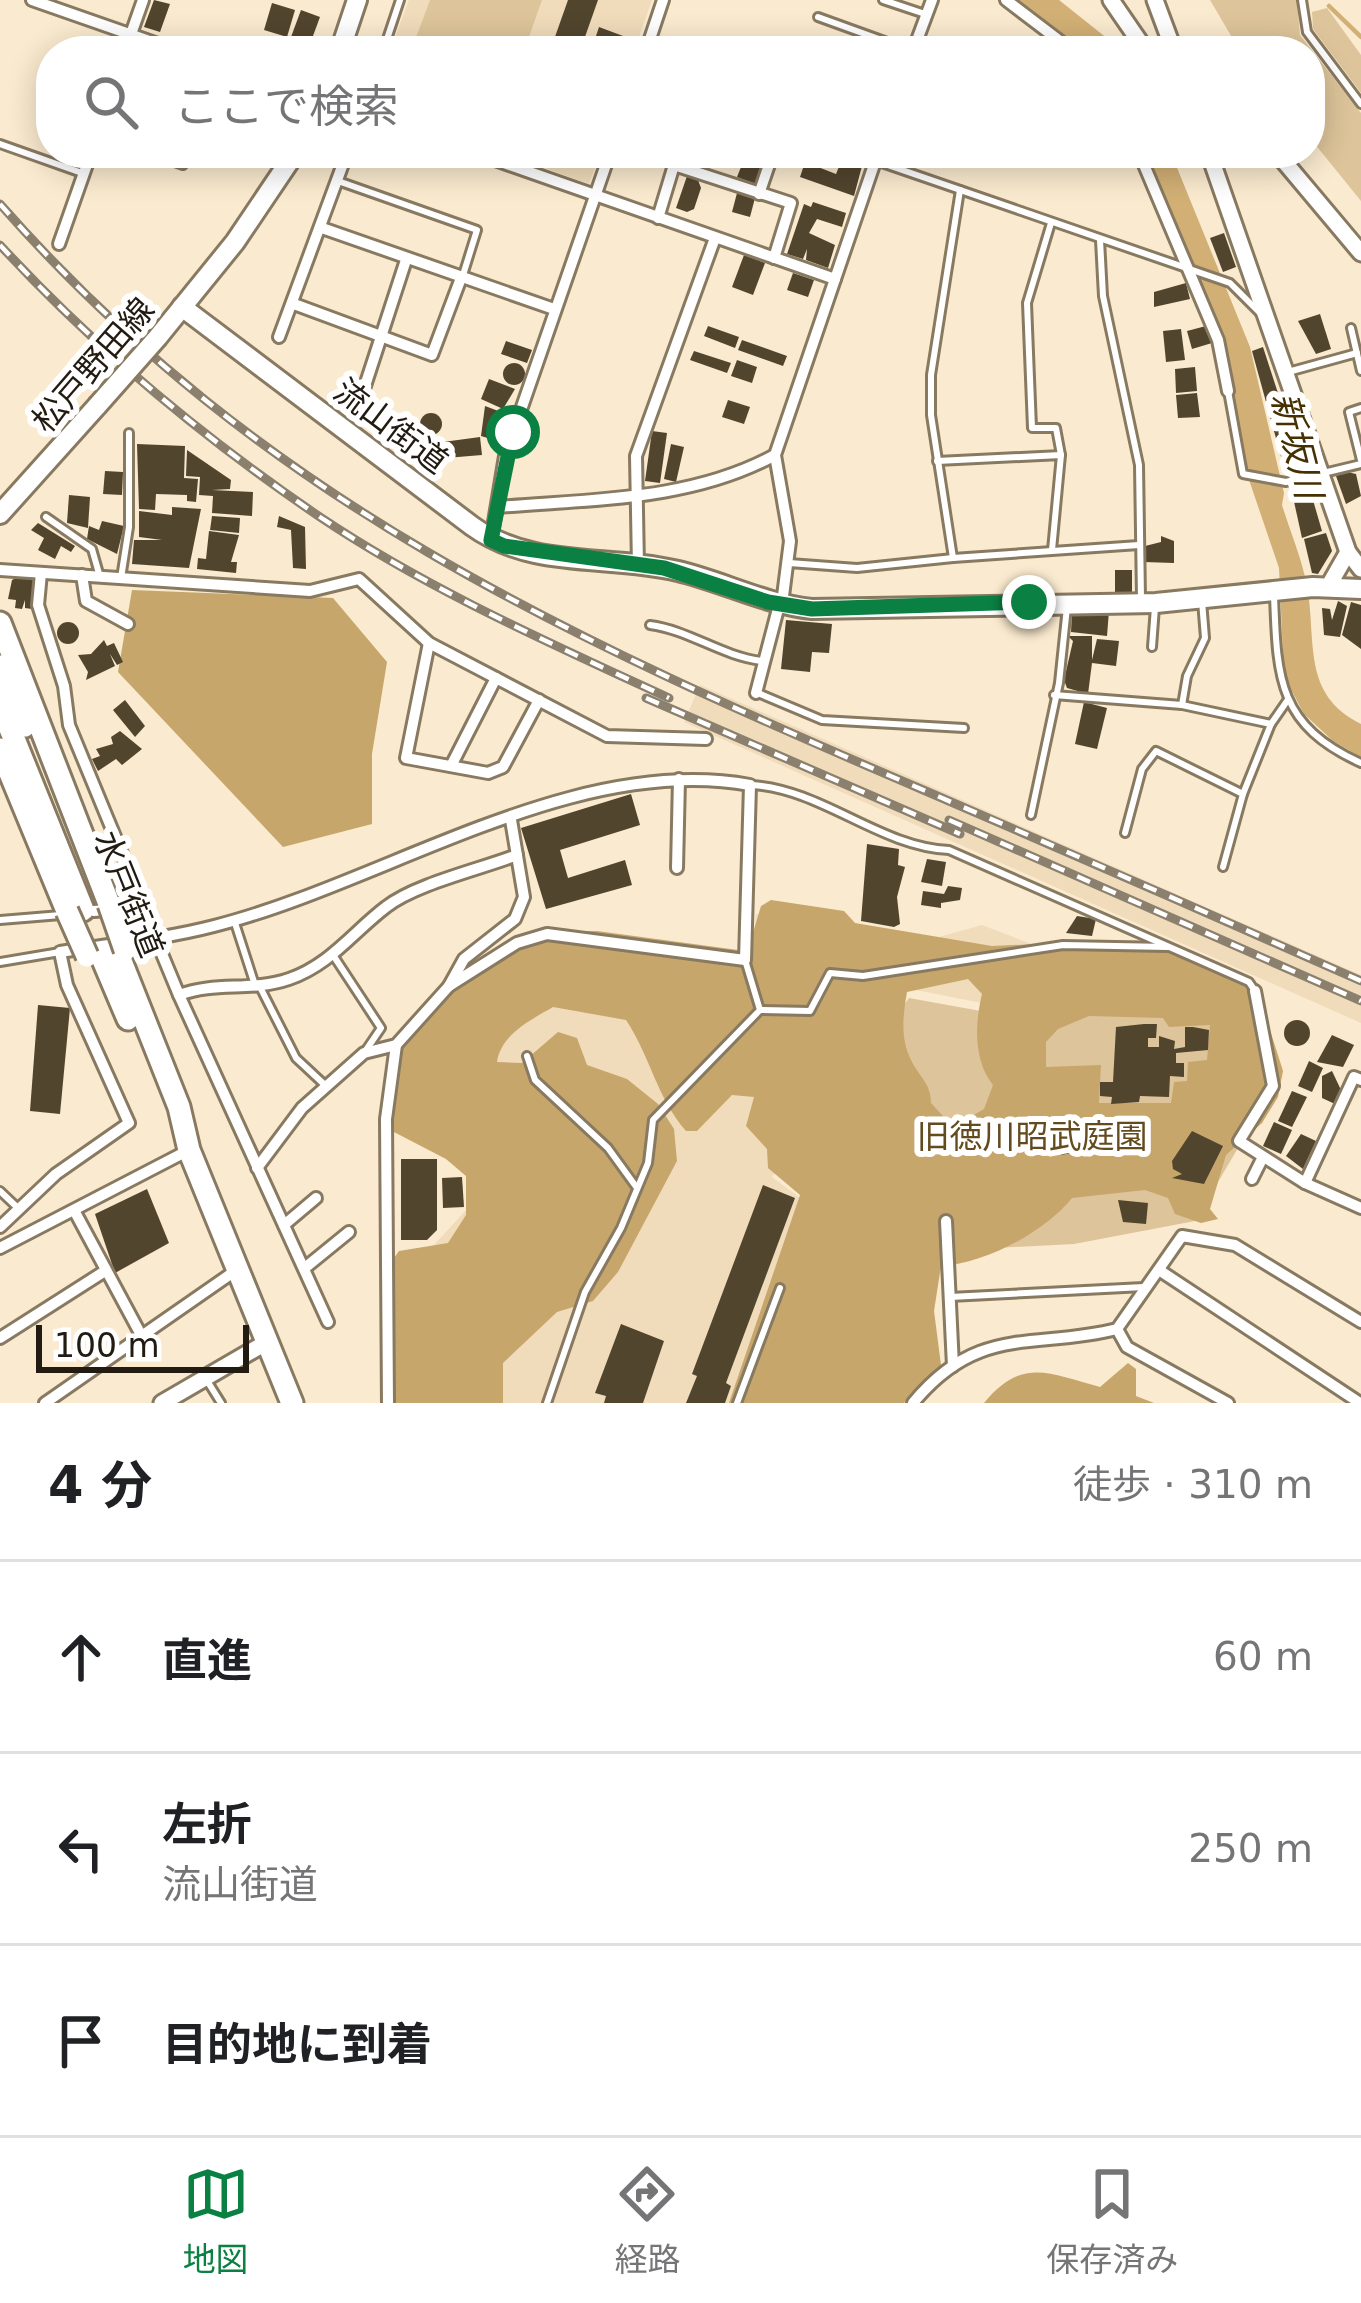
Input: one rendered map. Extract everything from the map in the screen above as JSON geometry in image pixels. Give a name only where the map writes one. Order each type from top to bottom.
[{"type":"highway","points":[[0,623],[90,909],[127,998]]},
{"type":"highway","name":"水戸街道","points":[[0,666],[107,953]]},
{"type":"highway","name":"水戸街道","points":[[0,704],[90,909]]},
{"type":"highway","points":[[0,749],[90,909]]},
{"type":"highway","points":[[107,953],[127,998]]},
{"type":"highway","name":"水戸街道","points":[[127,998],[165,1110],[189,1150],[292,1403]]},
{"type":"main road","points":[[345,36],[357,0]]},
{"type":"main road","name":"松戸野田線","points":[[0,514],[182,308],[285,168]]},
{"type":"main road","name":"流山街道","points":[[182,308],[491,540],[542,556],[681,572],[780,605],[812,609],[1148,603],[1318,587],[1361,589]]},
{"type":"street","points":[[32,0],[137,36]]},
{"type":"street","points":[[131,34],[143,0]]},
{"type":"street","points":[[651,36],[663,0]]},
{"type":"street","points":[[918,36],[932,0]]},
{"type":"street","points":[[1006,0],[1053,36]]},
{"type":"street","points":[[1111,0],[1135,36]]},
{"type":"street","points":[[1155,0],[1168,36]]},
{"type":"street","points":[[59,244],[86,168]]},
{"type":"street","points":[[279,337],[342,168]]},
{"type":"street","points":[[518,168],[835,279]]},
{"type":"street","points":[[491,540],[505,456],[605,168]]},
{"type":"street","points":[[658,218],[673,168]]},
{"type":"street","points":[[683,168],[791,203],[774,258]]},
{"type":"street","points":[[759,194],[767,168]]},
{"type":"street","points":[[756,693],[789,563],[788,518],[775,454],[873,168]]},
{"type":"street","points":[[1145,168],[1218,340],[1228,391]]},
{"type":"street","points":[[1215,168],[1348,552],[1361,569]]},
{"type":"street","points":[[1289,168],[1361,254]]},
{"type":"street","points":[[322,228],[554,309]]},
{"type":"street","points":[[638,566],[637,456],[715,238]]},
{"type":"street","points":[[363,392],[406,260]]},
{"type":"street","points":[[294,304],[432,355],[461,278]]},
{"type":"street","points":[[498,507],[640,496],[721,482],[775,454]]},
{"type":"street","points":[[1318,587],[1348,552]]},
{"type":"street","points":[[0,570],[310,591],[374,575]]},
{"type":"street","points":[[41,573],[38,605],[64,686],[69,725],[144,907],[90,909]]},
{"type":"street","points":[[82,575],[92,608],[128,624]]},
{"type":"street","points":[[357,580],[429,643],[607,736],[655,733],[706,739]]},
{"type":"street","points":[[429,643],[406,758],[488,772],[503,767],[539,700]]},
{"type":"street","points":[[452,766],[496,678]]},
{"type":"street","points":[[677,868],[679,779]]},
{"type":"street","points":[[0,1227],[64,1168],[129,1124],[67,985],[60,952],[234,920],[572,800],[679,779],[751,785],[745,960],[547,934],[517,943],[448,986]]},
{"type":"street","points":[[257,1168],[302,1108],[364,1053],[395,1045],[448,986],[464,959],[514,919],[524,897],[511,820]]},
{"type":"street","points":[[179,995],[208,984],[257,986],[290,979],[333,955],[389,904],[517,855]]},
{"type":"street","points":[[154,937],[328,1322]]},
{"type":"street","points":[[1255,992],[1274,1078],[1239,1142],[1305,1183],[1361,1208]]},
{"type":"street","points":[[388,1403],[386,1120],[395,1045]]},
{"type":"street","points":[[1305,1183],[1354,1077],[1361,1080]]},
{"type":"street","points":[[0,1248],[189,1150]]},
{"type":"street","points":[[1252,1179],[1263,1157]]},
{"type":"street","points":[[284,1225],[316,1198]]},
{"type":"street","points":[[75,1212],[140,1333]]},
{"type":"street","points":[[946,1221],[953,1366]]},
{"type":"street","points":[[306,1267],[349,1232]]},
{"type":"street","points":[[913,1403],[953,1366],[1003,1343],[1117,1328],[1182,1235],[1226,1241],[1361,1322]]},
{"type":"street","points":[[45,1403],[238,1269]]},
{"type":"street","points":[[1159,1270],[1360,1403]]},
{"type":"street","points":[[0,1338],[105,1271]]},
{"type":"street","points":[[1117,1328],[1127,1347],[1228,1403]]},
{"type":"street","points":[[162,1403],[267,1342]]},
{"type":"lane","points":[[387,36],[400,0]]},
{"type":"lane","points":[[883,0],[926,14]]},
{"type":"lane","points":[[1302,0],[1310,36]]},
{"type":"lane","points":[[818,17],[871,36]]},
{"type":"lane","points":[[1325,56],[1361,104]]},
{"type":"lane","points":[[0,144],[36,156]]},
{"type":"lane","points":[[70,168],[84,173]]},
{"type":"lane","points":[[900,168],[1230,284],[1266,319]]},
{"type":"lane","points":[[338,182],[477,230],[461,278]]},
{"type":"lane","points":[[952,558],[937,461],[931,375],[960,190]]},
{"type":"lane","points":[[1051,223],[1027,304],[1032,428],[1056,428],[1061,454],[1052,550]]},
{"type":"lane","points":[[1100,240],[1103,296],[1139,465],[1139,545],[1152,647]]},
{"type":"lane","points":[[1351,328],[1361,371]]},
{"type":"lane","points":[[1285,373],[1357,353]]},
{"type":"lane","points":[[1228,391],[1243,474],[1286,482],[1322,477],[1361,462],[1349,412],[1361,408]]},
{"type":"lane","points":[[121,578],[129,527],[129,433]]},
{"type":"lane","points":[[937,461],[1061,454]]},
{"type":"lane","points":[[46,517],[92,549],[100,577]]},
{"type":"lane","points":[[789,563],[857,568],[1139,545]]},
{"type":"lane","points":[[1276,591],[1275,651],[1287,701],[1325,743],[1361,763]]},
{"type":"lane","points":[[1182,705],[1187,676],[1204,638],[1202,601]]},
{"type":"lane","points":[[1030,815],[1068,603]]},
{"type":"lane","points":[[650,625],[673,628],[735,658],[762,661]]},
{"type":"lane","points":[[756,693],[822,720],[964,728]]},
{"type":"lane","points":[[1054,695],[1182,705],[1271,724]]},
{"type":"lane","points":[[1223,866],[1243,794],[1271,724],[1287,701]]},
{"type":"lane","points":[[1126,833],[1142,769],[1156,751],[1243,794]]},
{"type":"lane","points":[[751,785],[809,798],[927,849],[949,850],[1249,982],[1255,992]]},
{"type":"lane","points":[[0,920],[90,909]]},
{"type":"lane","points":[[234,920],[257,986],[296,1058],[327,1086]]},
{"type":"lane","points":[[547,1403],[585,1292],[648,1163],[653,1120],[760,1010],[810,1011],[830,973],[863,976],[1064,945],[1172,947]]},
{"type":"lane","points":[[0,962],[60,952]]},
{"type":"lane","points":[[333,955],[381,1028],[364,1053]]},
{"type":"lane","points":[[745,960],[760,1010]]},
{"type":"lane","points":[[527,1056],[535,1080],[608,1148],[637,1188]]},
{"type":"lane","points":[[0,1191],[19,1209]]},
{"type":"lane","points":[[950,1297],[1147,1287]]},
{"type":"lane","points":[[737,1403],[780,1288]]},
{"type":"lane","points":[[204,1376],[221,1403]]},
{"type":"shaded area","points":[[409,0],[652,0],[639,36],[396,36]]},
{"type":"shaded area","points":[[1016,0],[1059,0],[1104,36],[1063,36]]},
{"type":"shaded area","points":[[545,168],[595,168],[589,184]]},
{"type":"shaded area","points":[[1151,168],[1177,168],[1250,347],[1284,493],[1282,505],[1307,586],[1315,665],[1329,698],[1361,724],[1361,757],[1333,741],[1304,714],[1284,676],[1279,568],[1245,468],[1218,327]]},
{"type":"shaded area","points":[[700,685],[1361,975],[1361,1023],[684,722]]},
{"type":"shaded area","points":[[756,914],[928,940],[982,925],[1034,945],[1083,940],[1110,952],[1042,1015],[906,988],[772,1177],[845,1231],[866,1403],[399,1403],[421,1259],[467,1209],[473,1173],[475,977],[752,963]]},
{"type":"green space","points":[[430,0],[542,0],[529,36],[417,36]]},
{"type":"green space","points":[[1210,0],[1297,0],[1301,36],[1231,36]]},
{"type":"green space","points":[[1327,8],[1361,55],[1361,93],[1325,45],[1325,36],[1313,29],[1312,12]]},
{"type":"green space","points":[[1325,67],[1361,113],[1361,201],[1325,157]]},
{"type":"green space","points":[[132,590],[333,598],[387,662],[372,754],[372,824],[283,847],[118,672]]},
{"type":"green space","name":"旧徳川昭武庭園","points":[[771,900],[844,911],[855,923],[992,946],[1080,942],[1112,950],[1171,950],[1256,986],[1283,1071],[1278,1097],[1262,1123],[1226,1155],[1210,1209],[1218,1219],[1201,1223],[1175,1214],[1168,1198],[1145,1190],[1072,1198],[1046,1223],[1012,1244],[976,1259],[941,1266],[934,1311],[941,1365],[904,1403],[729,1403],[800,1195],[768,1168],[767,1149],[746,1126],[754,1097],[732,1095],[697,1131],[686,1131],[667,1104],[626,1020],[553,1007],[511,1036],[497,1062],[522,1063],[558,1032],[577,1038],[587,1065],[627,1079],[658,1104],[674,1129],[677,1161],[618,1272],[593,1301],[557,1312],[503,1363],[503,1403],[392,1403],[394,1258],[399,1251],[448,1243],[466,1215],[466,1176],[446,1159],[392,1131],[402,1043],[469,975],[542,932],[597,931],[738,950],[749,946],[761,906]],"holes":[[[968,979],[982,994],[977,1041],[993,1085],[984,1109],[953,1127],[931,1103],[927,1085],[908,1052],[904,1009],[907,992]],[[1089,1016],[1163,1018],[1169,1027],[1210,1025],[1207,1060],[1188,1062],[1187,1081],[1174,1082],[1171,1103],[1099,1103],[1101,1065],[1046,1067],[1046,1042],[1058,1029]]]},
{"type":"green space","name":"旧徳川昭武庭園","points":[[1244,987],[1238,1148],[1195,1221],[1074,1244],[955,1250],[785,1175],[909,998],[1047,1023]]},
{"type":"green space","points":[[1128,1363],[1136,1369],[1136,1396],[1154,1403],[984,1403],[1024,1374],[1050,1374],[1100,1387]]},
{"type":"building","points":[[154,0],[170,4],[160,32],[144,27]]},
{"type":"building","points":[[568,0],[598,0],[585,36],[555,36]]},
{"type":"building","points":[[272,3],[295,10],[287,36],[264,30]]},
{"type":"building","points":[[301,10],[320,17],[313,36],[291,36]]},
{"type":"building","points":[[599,27],[623,36],[596,36]]},
{"type":"building","points":[[741,168],[761,168],[755,184],[737,177]]},
{"type":"building","points":[[803,168],[836,174],[838,168],[861,168],[854,196],[800,177]]},
{"type":"building","points":[[687,176],[698,180],[701,188],[694,209],[687,212],[676,208]]},
{"type":"building","points":[[737,193],[755,198],[750,217],[732,212]]},
{"type":"building","points":[[813,202],[846,213],[842,227],[817,219],[809,233],[835,245],[828,268],[806,260],[807,249],[803,259],[787,254],[804,204],[811,207]]},
{"type":"building","points":[[1224,233],[1236,267],[1223,272],[1210,238]]},
{"type":"building","points":[[744,255],[765,263],[753,295],[732,287]]},
{"type":"building","points":[[793,273],[814,280],[808,297],[787,290]]},
{"type":"building","points":[[1186,283],[1190,299],[1154,307],[1154,292]]},
{"type":"building","points":[[1320,314],[1331,349],[1316,354],[1298,321]]},
{"type":"building","points":[[708,326],[739,337],[735,348],[704,336]]},
{"type":"building","points":[[1206,326],[1212,343],[1192,349],[1187,331]]},
{"type":"building","points":[[1181,329],[1185,360],[1166,362],[1163,331]]},
{"type":"building","points":[[742,340],[787,356],[783,366],[738,350]]},
{"type":"building","points":[[506,341],[532,350],[527,363],[501,354]]},
{"type":"building","points":[[1263,347],[1298,455],[1282,460],[1252,351]]},
{"type":"building","points":[[694,351],[731,363],[727,373],[690,360]]},
{"type":"building","points":[[737,360],[757,367],[752,383],[731,376]]},
{"type":"building","points":[[514,363],[525,374],[514,385],[503,374]]},
{"type":"building","points":[[1195,367],[1197,391],[1176,393],[1175,369]]},
{"type":"building","points":[[489,379],[515,389],[503,409],[481,399]]},
{"type":"building","points":[[1197,393],[1200,417],[1178,418],[1176,395]]},
{"type":"building","points":[[728,400],[750,407],[744,424],[722,417]]},
{"type":"building","points":[[485,406],[509,415],[501,442],[481,436]]},
{"type":"building","points":[[431,413],[442,424],[431,435],[420,424]]},
{"type":"building","points":[[652,431],[667,433],[660,483],[645,481]]},
{"type":"building","points":[[480,437],[482,455],[446,458],[443,442]]},
{"type":"building","points":[[137,444],[185,446],[184,478],[198,479],[196,502],[187,501],[187,495],[156,494],[155,510],[139,509]]},
{"type":"building","points":[[439,444],[445,465],[429,469],[423,448]]},
{"type":"building","points":[[671,444],[684,447],[676,482],[664,479]]},
{"type":"building","points":[[187,450],[231,480],[230,489],[212,490],[253,492],[252,516],[212,513],[213,496],[199,495],[200,477],[186,476]]},
{"type":"building","points":[[105,471],[123,472],[122,495],[103,494]]},
{"type":"building","points":[[1356,474],[1361,496],[1346,504],[1336,476]]},
{"type":"building","points":[[1308,483],[1322,531],[1302,538],[1291,488]]},
{"type":"building","points":[[69,495],[90,497],[88,528],[67,523]]},
{"type":"building","points":[[172,507],[201,509],[189,568],[132,564],[134,540],[162,540],[139,537],[139,511],[172,515]]},
{"type":"building","points":[[212,516],[240,518],[239,533],[210,530]]},
{"type":"building","points":[[279,516],[305,527],[306,569],[293,568],[291,530],[277,527]]},
{"type":"building","points":[[102,521],[124,526],[117,554],[87,539],[89,526],[99,530]]},
{"type":"building","points":[[38,523],[75,546],[71,552],[61,546],[55,559],[38,550],[44,538],[31,530]]},
{"type":"building","points":[[209,531],[239,535],[231,562],[237,562],[236,573],[197,569],[198,558],[206,559]]},
{"type":"building","points":[[1326,533],[1332,551],[1318,574],[1312,573],[1304,539]]},
{"type":"building","points":[[1161,536],[1174,541],[1174,563],[1144,562],[1145,546],[1161,542]]},
{"type":"building","points":[[1115,570],[1132,570],[1132,594],[1115,594]]},
{"type":"building","points":[[33,578],[32,609],[25,608],[25,600],[22,609],[15,608],[16,600],[8,599],[12,580]]},
{"type":"building","points":[[1338,601],[1347,606],[1340,637],[1324,635],[1322,608],[1330,609],[1332,620]]},
{"type":"building","points":[[1351,602],[1361,605],[1361,649],[1342,635]]},
{"type":"building","points":[[1072,611],[1109,611],[1107,636],[1071,632]]},
{"type":"building","points":[[786,620],[832,624],[829,653],[812,652],[810,672],[781,669]]},
{"type":"building","points":[[68,622],[79,633],[68,644],[57,633]]},
{"type":"building","points":[[1068,636],[1092,636],[1092,660],[1097,639],[1119,641],[1116,666],[1092,663],[1088,694],[1067,688],[1064,680],[1073,641]]},
{"type":"building","points":[[104,640],[107,646],[114,643],[123,662],[117,665],[110,654],[115,666],[86,680],[88,672],[78,655],[91,654]]},
{"type":"building","points":[[125,700],[145,726],[135,737],[113,710]]},
{"type":"building","points":[[1084,702],[1107,708],[1097,749],[1075,744]]},
{"type":"building","points":[[120,731],[142,749],[122,765],[116,759],[98,771],[92,759],[100,756],[96,749],[113,744],[111,737]]},
{"type":"building","points":[[631,794],[640,825],[560,850],[568,878],[625,860],[632,885],[546,909],[521,828]]},
{"type":"building","points":[[867,844],[899,849],[898,865],[905,867],[897,897],[900,924],[894,927],[861,921]]},
{"type":"building","points":[[927,859],[946,862],[942,886],[921,882]]},
{"type":"building","points":[[948,886],[962,888],[960,900],[941,903],[941,908],[921,905],[923,891],[944,894]]},
{"type":"building","points":[[1077,916],[1096,919],[1092,936],[1066,933]]},
{"type":"building","points":[[38,1005],[70,1008],[60,1114],[30,1111]]},
{"type":"building","points":[[1297,1020],[1310,1033],[1297,1046],[1284,1033]]},
{"type":"building","points":[[1157,1024],[1156,1038],[1148,1038],[1148,1047],[1159,1047],[1159,1036],[1175,1041],[1174,1049],[1185,1047],[1185,1027],[1193,1027],[1209,1030],[1208,1050],[1176,1053],[1176,1063],[1184,1063],[1184,1077],[1170,1076],[1169,1097],[1140,1096],[1139,1102],[1111,1104],[1112,1097],[1100,1096],[1100,1082],[1113,1082],[1116,1027]]},
{"type":"building","points":[[1332,1035],[1354,1045],[1343,1067],[1317,1062]]},
{"type":"building","points":[[1309,1061],[1323,1068],[1312,1092],[1298,1086]]},
{"type":"building","points":[[1332,1071],[1341,1090],[1335,1104],[1322,1098],[1322,1076]]},
{"type":"building","points":[[1292,1091],[1307,1097],[1292,1127],[1278,1121]]},
{"type":"building","points":[[1274,1122],[1292,1130],[1281,1154],[1263,1146]]},
{"type":"building","points":[[1098,1123],[1107,1146],[1061,1155],[1059,1135],[1087,1131],[1086,1124]]},
{"type":"building","points":[[1192,1131],[1223,1146],[1204,1184],[1172,1178],[1182,1174],[1173,1169],[1172,1161]]},
{"type":"building","points":[[1301,1134],[1316,1141],[1303,1169],[1286,1156]]},
{"type":"building","points":[[401,1159],[437,1159],[437,1230],[427,1240],[401,1240]]},
{"type":"building","points":[[462,1177],[464,1207],[443,1208],[442,1178]]},
{"type":"building","points":[[763,1185],[795,1198],[726,1383],[731,1386],[725,1403],[686,1403],[697,1376],[692,1374]]},
{"type":"building","points":[[147,1189],[169,1243],[115,1273],[95,1214]]},
{"type":"building","points":[[1118,1200],[1148,1203],[1146,1224],[1123,1222]]},
{"type":"building","points":[[621,1324],[664,1341],[643,1403],[604,1403],[606,1396],[595,1393]]},
{"type":"waterway","points":[[1329,6],[1361,37]]},
{"type":"railway","points":[[0,204],[100,309],[205,400],[315,481],[429,553],[670,678],[1361,981]]},
{"type":"railway","points":[[0,245],[73,320],[152,390],[320,517],[447,592],[669,698]]},
{"type":"railway","points":[[646,698],[960,834]]},
{"type":"railway","points":[[949,820],[1361,1001]]},
{"type":"route","points":[[513,432],[491,540],[504,546],[542,556],[664,568],[789,607],[914,608],[1029,602]]},
{"type":"water label","name":"新坂川","points":[[1297,445]]}]
